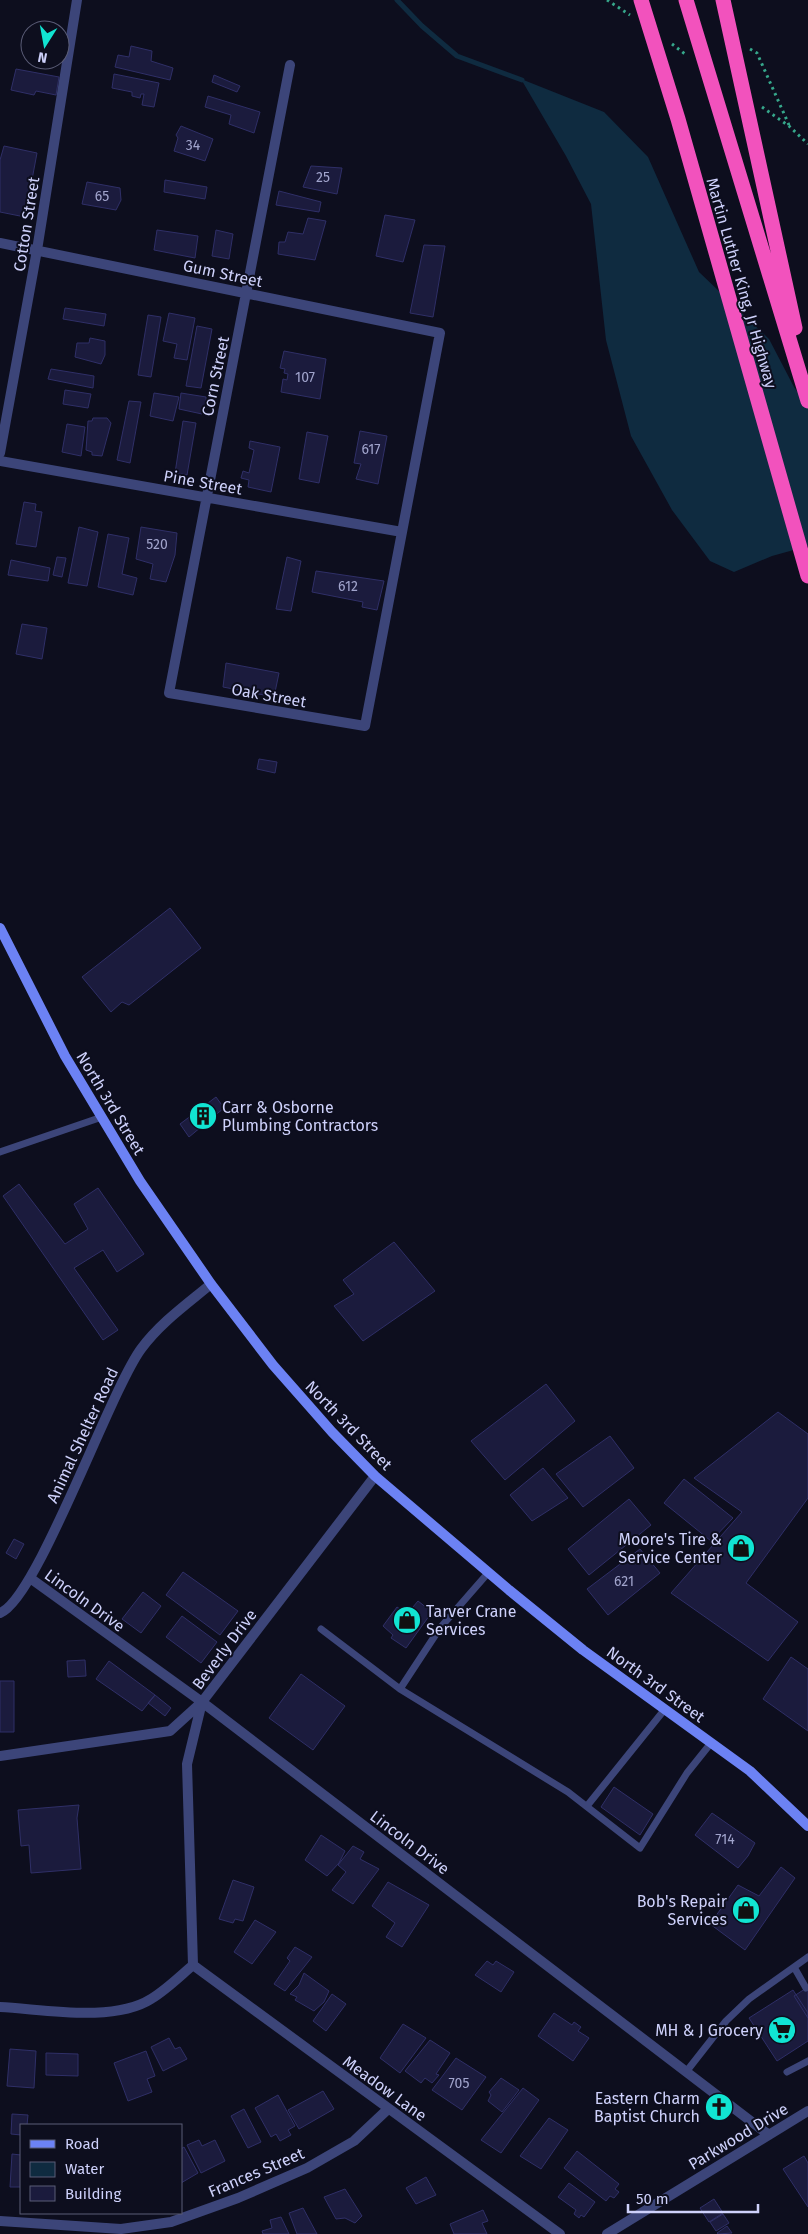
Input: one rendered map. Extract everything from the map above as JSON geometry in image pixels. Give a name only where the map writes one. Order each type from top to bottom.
[{"type":"highway","name":"Martin Luther King, Jr Highway","points":[[641,0],[678,119],[808,576]]},
{"type":"highway","name":"Martin Luther King, Jr Highway","points":[[686,0],[808,401]]},
{"type":"highway","points":[[722,0],[808,388]]},
{"type":"main road","name":"North 3rd Street","points":[[0,928],[65,1056],[140,1181],[211,1284],[273,1365],[375,1476],[488,1573],[583,1650],[762,1781],[808,1826]]},
{"type":"street","name":"Cotton Street","points":[[0,453],[37,250],[77,0]]},
{"type":"street","name":"Corn Street","points":[[169,693],[205,498],[247,293],[290,65]]},
{"type":"street","name":"Gum Street","points":[[0,243],[440,333],[402,532]]},
{"type":"street","name":"Pine Street","points":[[0,460],[402,532]]},
{"type":"street","name":"Oak Street","points":[[169,693],[365,726],[402,532]]},
{"type":"street","name":"Animal Shelter Road","points":[[0,1613],[6,1610],[30,1578],[70,1496],[116,1392],[141,1349],[160,1327],[211,1284]]},
{"type":"street","name":"Beverly Drive","points":[[192,1965],[187,1764],[202,1702],[375,1476]]},
{"type":"street","name":"Lincoln Drive","points":[[30,1578],[202,1702],[769,2135]]},
{"type":"street","points":[[0,1756],[170,1731],[202,1702]]},
{"type":"street","points":[[0,2007],[82,2012],[117,2011],[150,2000],[192,1965]]},
{"type":"street","name":"Meadow Lane","points":[[192,1965],[560,2234]]},
{"type":"street","name":"Frances Street","points":[[0,2221],[121,2229],[171,2222],[238,2198],[307,2168],[354,2142],[388,2109]]},
{"type":"street","name":"Parkwood Drive","points":[[607,2234],[808,2111]]},
{"type":"lane","points":[[0,1152],[102,1117]]},
{"type":"lane","points":[[400,1689],[440,1628],[488,1573]]},
{"type":"lane","points":[[321,1629],[400,1689],[568,1792],[640,1848],[687,1773],[711,1742]]},
{"type":"lane","points":[[587,1806],[665,1709]]},
{"type":"lane","points":[[686,2072],[726,2021],[748,1999],[808,1957]]},
{"type":"lane","points":[[794,1966],[806,1988]]},
{"type":"lane","points":[[787,2072],[808,2061]]},
{"type":"water","points":[[521,79],[604,112],[648,157],[699,272],[769,339],[794,387],[808,406],[808,546],[772,556],[734,572],[710,561],[672,510],[631,436],[606,340],[591,204],[566,156]]},
{"type":"building","points":[[131,46],[152,51],[151,61],[173,68],[170,80],[115,67],[118,55],[129,57]]},
{"type":"building","points":[[16,69],[59,77],[56,95],[36,91],[34,95],[11,90]]},
{"type":"building","points":[[114,74],[159,83],[154,107],[142,105],[144,94],[141,94],[140,98],[132,96],[132,92],[112,88]]},
{"type":"building","points":[[214,75],[240,86],[237,92],[212,82]]},
{"type":"building","points":[[208,96],[260,112],[254,133],[229,124],[231,115],[205,107]]},
{"type":"building","points":[[181,126],[213,139],[205,161],[174,151],[178,138],[176,135]]},
{"type":"building","points":[[4,146],[37,153],[25,217],[0,212],[0,160]]},
{"type":"building","points":[[311,166],[342,168],[337,194],[303,187]]},
{"type":"building","points":[[165,180],[207,187],[205,199],[164,192]]},
{"type":"building","points":[[87,182],[120,188],[121,200],[116,210],[82,204]]},
{"type":"building","points":[[279,191],[321,202],[319,212],[276,205]]},
{"type":"building","points":[[385,215],[415,220],[403,262],[376,256]]},
{"type":"building","points":[[308,218],[326,221],[315,260],[278,254],[279,242],[285,242],[288,232],[303,234]]},
{"type":"building","points":[[157,230],[198,236],[195,258],[154,250]]},
{"type":"building","points":[[216,230],[233,234],[229,259],[212,256]]},
{"type":"building","points":[[424,245],[445,246],[433,317],[410,313]]},
{"type":"building","points":[[65,308],[106,314],[104,326],[63,319]]},
{"type":"building","points":[[169,313],[195,318],[187,360],[174,358],[177,344],[163,341]]},
{"type":"building","points":[[148,315],[161,317],[151,377],[138,375]]},
{"type":"building","points":[[197,326],[212,329],[201,388],[186,386]]},
{"type":"building","points":[[90,338],[105,341],[105,355],[101,364],[75,357],[77,343],[89,343]]},
{"type":"building","points":[[284,351],[326,359],[320,399],[281,392],[283,379],[287,380],[288,374],[284,373],[285,369],[280,368]]},
{"type":"building","points":[[51,369],[94,376],[93,388],[48,379]]},
{"type":"building","points":[[65,390],[91,394],[88,408],[63,404]]},
{"type":"building","points":[[154,393],[179,397],[173,421],[150,416]]},
{"type":"building","points":[[181,393],[206,397],[206,406],[202,414],[179,409]]},
{"type":"building","points":[[129,401],[141,402],[130,463],[117,460]]},
{"type":"building","points":[[93,418],[107,418],[111,423],[102,456],[92,455],[92,452],[86,450],[88,421],[92,421]]},
{"type":"building","points":[[183,421],[196,423],[187,475],[175,473]]},
{"type":"building","points":[[67,424],[85,427],[81,456],[62,452]]},
{"type":"building","points":[[360,431],[387,436],[378,484],[356,479],[361,464],[354,463]]},
{"type":"building","points":[[307,432],[328,436],[319,483],[299,479]]},
{"type":"building","points":[[250,441],[280,447],[271,492],[248,487],[249,480],[241,478],[243,471],[249,473],[254,450],[249,448]]},
{"type":"building","points":[[24,502],[36,504],[35,511],[42,512],[36,547],[16,544]]},
{"type":"building","points":[[79,527],[98,532],[87,586],[68,583]]},
{"type":"building","points":[[141,527],[177,533],[175,555],[166,582],[150,579],[153,564],[136,559]]},
{"type":"building","points":[[108,534],[129,538],[122,574],[137,578],[133,595],[98,587]]},
{"type":"building","points":[[57,557],[66,558],[62,577],[53,575]]},
{"type":"building","points":[[287,557],[301,561],[291,611],[276,609]]},
{"type":"building","points":[[11,560],[50,568],[48,581],[8,575]]},
{"type":"building","points":[[316,571],[384,581],[377,610],[362,607],[363,602],[312,592]]},
{"type":"building","points":[[22,624],[47,628],[42,659],[16,654]]},
{"type":"building","points":[[226,663],[279,673],[274,697],[223,687]]},
{"type":"building","points":[[259,759],[277,762],[275,773],[257,769]]},
{"type":"building","points":[[170,908],[201,948],[129,1005],[122,1002],[111,1012],[82,977]]},
{"type":"building","name":"Carr & Osborne Plumbing Contractors","points":[[216,1097],[224,1108],[189,1137],[180,1124]]},
{"type":"building","points":[[19,1184],[65,1244],[88,1229],[74,1204],[98,1188],[144,1254],[117,1272],[103,1250],[74,1268],[118,1330],[103,1340],[3,1196]]},
{"type":"building","points":[[394,1242],[435,1291],[363,1341],[334,1306],[354,1294],[343,1280]]},
{"type":"building","points":[[546,1384],[575,1421],[505,1480],[471,1441]]},
{"type":"building","name":"Moore's Tire & Service Center","points":[[778,1412],[808,1434],[808,1498],[746,1583],[798,1622],[768,1661],[671,1593],[742,1512],[694,1478]]},
{"type":"building","points":[[610,1436],[634,1468],[583,1507],[556,1474]]},
{"type":"building","points":[[543,1468],[568,1498],[532,1521],[510,1495]]},
{"type":"building","points":[[684,1479],[733,1518],[711,1541],[664,1503]]},
{"type":"building","points":[[629,1499],[651,1525],[589,1575],[568,1549]]},
{"type":"building","points":[[14,1539],[24,1544],[16,1559],[6,1553]]},
{"type":"building","points":[[640,1549],[660,1573],[608,1615],[587,1589]]},
{"type":"building","points":[[183,1572],[238,1611],[220,1635],[166,1595]]},
{"type":"building","points":[[143,1592],[161,1606],[141,1633],[122,1619]]},
{"type":"building","name":"Tarver Crane Services","points":[[418,1601],[432,1612],[406,1648],[391,1638],[393,1635],[383,1626],[397,1607],[407,1614]]},
{"type":"building","points":[[182,1616],[217,1642],[201,1663],[166,1637]]},
{"type":"building","points":[[791,1657],[808,1669],[808,1731],[763,1699]]},
{"type":"building","points":[[85,1660],[86,1676],[68,1677],[67,1661]]},
{"type":"building","points":[[109,1661],[155,1695],[142,1711],[96,1679]]},
{"type":"building","points":[[301,1674],[345,1706],[313,1750],[269,1718]]},
{"type":"building","points":[[0,1681],[14,1681],[14,1732],[0,1732]]},
{"type":"building","points":[[155,1695],[171,1708],[165,1716],[148,1703]]},
{"type":"building","points":[[614,1787],[653,1814],[640,1835],[601,1807]]},
{"type":"building","points":[[79,1805],[77,1818],[81,1869],[31,1873],[29,1845],[21,1846],[18,1810]]},
{"type":"building","points":[[712,1813],[755,1843],[748,1856],[738,1868],[695,1835]]},
{"type":"building","points":[[321,1835],[345,1851],[339,1863],[327,1876],[305,1860]]},
{"type":"building","points":[[353,1846],[364,1852],[360,1859],[379,1869],[353,1904],[332,1890],[346,1872],[338,1865]]},
{"type":"building","name":"Bob's Repair Services","points":[[781,1867],[795,1878],[745,1950],[710,1924],[738,1885],[759,1896]]},
{"type":"building","points":[[233,1880],[254,1887],[243,1921],[235,1919],[233,1923],[219,1919]]},
{"type":"building","points":[[388,1882],[429,1905],[402,1947],[386,1937],[395,1923],[372,1906]]},
{"type":"building","points":[[255,1920],[276,1932],[252,1964],[234,1952]]},
{"type":"building","points":[[295,1947],[312,1957],[285,1991],[274,1984],[290,1961],[287,1958]]},
{"type":"building","points":[[487,1961],[493,1965],[496,1961],[514,1972],[501,1992],[475,1975]]},
{"type":"building","points":[[304,1973],[329,1991],[324,2002],[314,2011],[295,2000],[297,1997],[290,1994],[299,1985]]},
{"type":"building","points":[[808,1987],[808,2018],[794,1996]]},
{"type":"building","name":"MH & J Grocery","points":[[793,1990],[808,2013],[808,2041],[777,2061],[749,2018]]},
{"type":"building","points":[[332,1994],[346,2004],[326,2031],[313,2021]]},
{"type":"building","points":[[554,2013],[572,2025],[574,2022],[581,2027],[578,2031],[589,2038],[573,2061],[538,2036]]},
{"type":"building","points":[[403,2024],[426,2038],[400,2073],[380,2058]]},
{"type":"building","points":[[169,2038],[175,2049],[180,2047],[187,2059],[163,2071],[151,2047]]},
{"type":"building","points":[[430,2040],[450,2053],[436,2074],[439,2075],[432,2083],[425,2078],[421,2083],[405,2071]]},
{"type":"building","points":[[10,2049],[36,2051],[34,2088],[7,2086]]},
{"type":"building","points":[[146,2051],[155,2076],[147,2079],[152,2092],[128,2101],[114,2063]]},
{"type":"building","points":[[46,2053],[78,2054],[78,2076],[46,2075]]},
{"type":"building","points":[[456,2058],[486,2077],[462,2110],[432,2090]]},
{"type":"building","points":[[501,2078],[519,2090],[502,2112],[488,2101],[491,2095],[489,2092]]},
{"type":"building","points":[[523,2088],[539,2100],[501,2153],[481,2140]]},
{"type":"building","points":[[323,2091],[334,2109],[299,2129],[288,2110]]},
{"type":"building","points":[[278,2095],[295,2126],[288,2130],[291,2135],[280,2141],[276,2134],[271,2137],[255,2108]]},
{"type":"building","points":[[244,2109],[261,2142],[248,2148],[231,2116]]},
{"type":"building","points":[[12,2114],[28,2115],[27,2124],[20,2124],[20,2135],[11,2134]]},
{"type":"building","points":[[549,2118],[568,2130],[541,2169],[520,2156]]},
{"type":"building","points":[[199,2140],[202,2146],[215,2140],[225,2161],[201,2173],[187,2145]]},
{"type":"building","points":[[184,2147],[198,2173],[182,2182],[182,2148]]},
{"type":"building","points":[[577,2151],[619,2184],[615,2189],[619,2192],[614,2198],[610,2196],[606,2201],[564,2168]]},
{"type":"building","points":[[12,2154],[20,2155],[20,2187],[10,2187]]},
{"type":"building","points":[[804,2156],[808,2163],[808,2207],[783,2169]]},
{"type":"building","points":[[426,2177],[436,2195],[416,2204],[406,2188]]},
{"type":"building","points":[[569,2183],[595,2202],[584,2217],[581,2215],[579,2218],[574,2214],[576,2210],[558,2197]]},
{"type":"building","points":[[345,2189],[362,2216],[355,2223],[345,2218],[336,2219],[324,2197]]},
{"type":"building","points":[[714,2199],[723,2213],[709,2222],[700,2208]]},
{"type":"building","points":[[303,2208],[317,2234],[297,2234],[289,2213]]},
{"type":"building","points":[[483,2210],[488,2221],[482,2223],[487,2234],[454,2234],[450,2224]]},
{"type":"building","points":[[723,2214],[729,2223],[716,2231],[710,2222]]},
{"type":"building","points":[[281,2217],[289,2234],[263,2234],[262,2231],[272,2228],[270,2220]]},
{"type":"building","points":[[727,2226],[732,2233],[717,2233]]},
{"type":"waterway","points":[[397,0],[422,26],[457,56],[522,80]]},
{"type":"place","name":"Carr & Osborne Plumbing Contractors","points":[[203,1116]]},
{"type":"place","name":"Moore's Tire & Service Center","points":[[741,1548]]},
{"type":"place","name":"Tarver Crane Services","points":[[407,1620]]},
{"type":"place","name":"Bob's Repair Services","points":[[746,1910]]},
{"type":"place","name":"MH & J Grocery","points":[[782,2030]]},
{"type":"place","name":"Eastern Charm Baptist Church","points":[[719,2107]]}]
